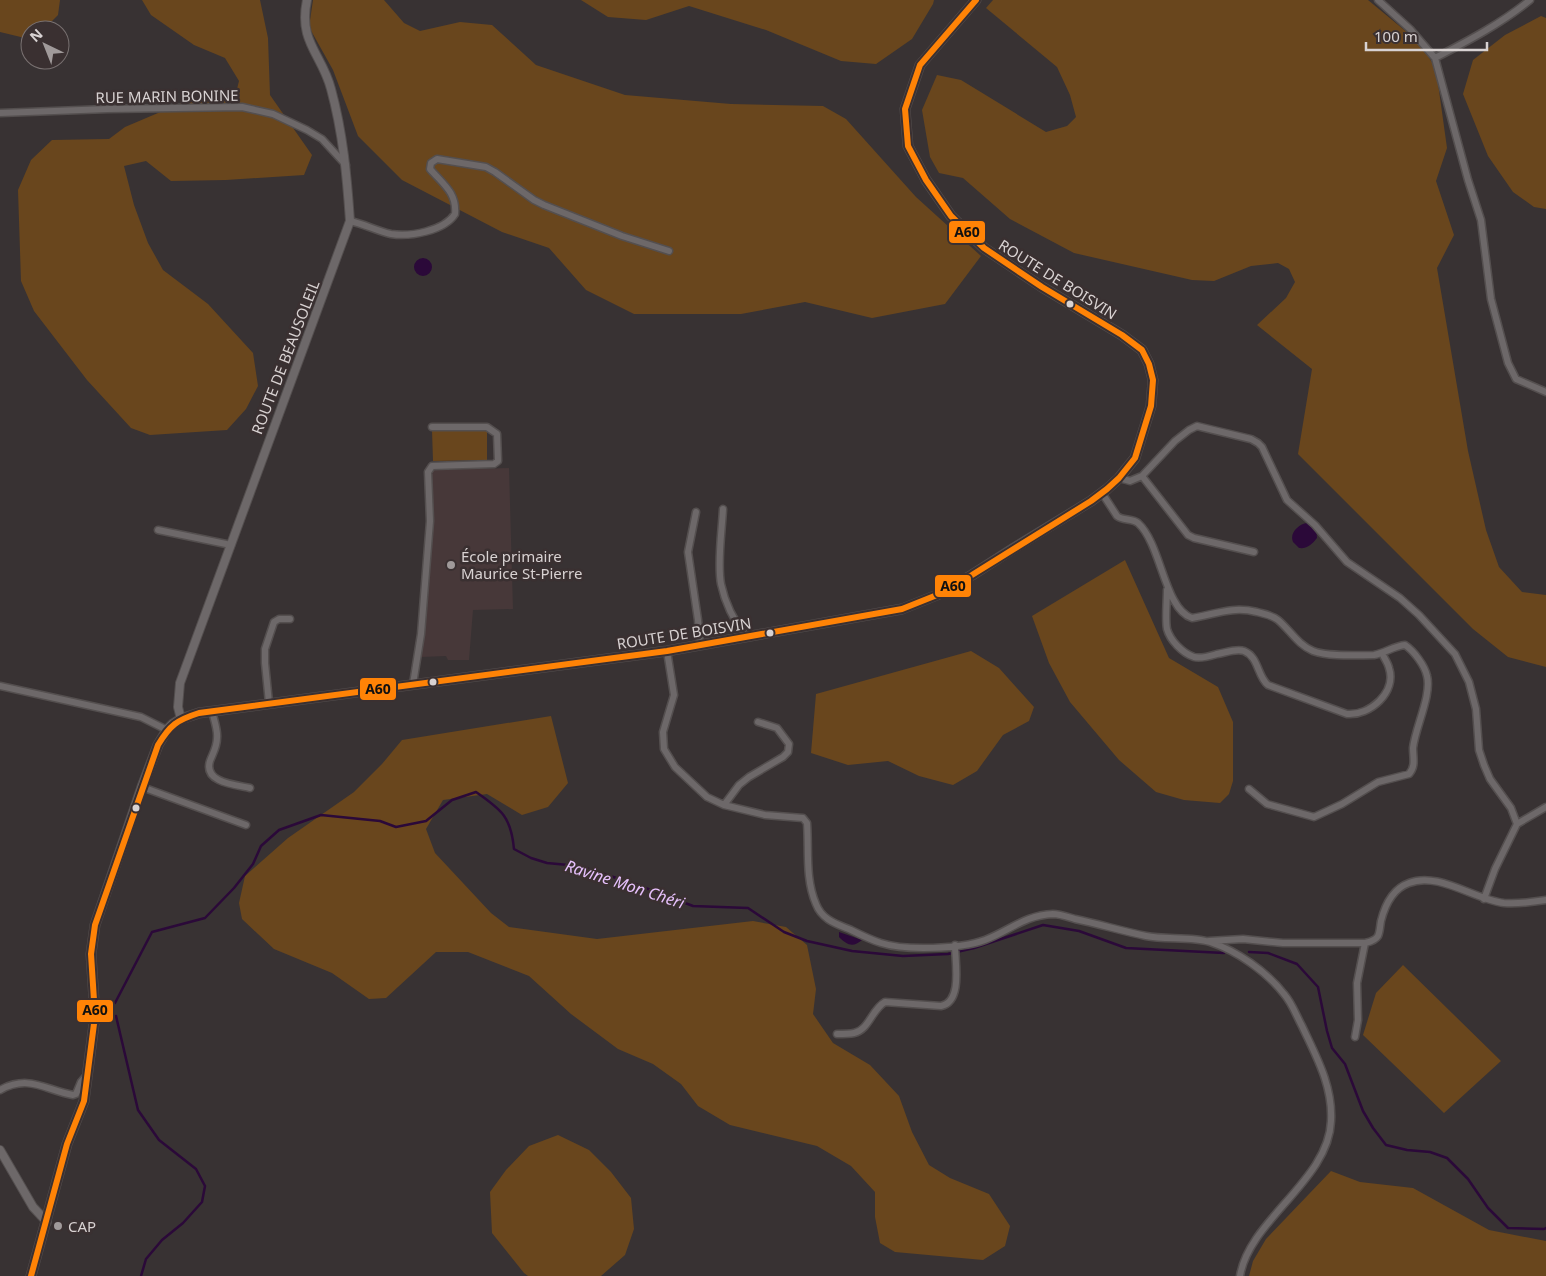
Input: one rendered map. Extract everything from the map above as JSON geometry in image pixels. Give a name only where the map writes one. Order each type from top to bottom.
[{"type":"main road","name":"ROUTE DE BOISVIN","points":[[31,1276],[67,1144],[84,1101],[89,1073],[94,1016],[91,954],[95,925],[158,745],[167,730],[181,719],[199,713],[269,703],[667,651],[902,609],[972,576],[1091,501],[1118,478],[1135,458],[1151,406],[1153,380],[1149,364],[1142,350],[1122,335],[1042,287],[984,248],[951,216],[926,180],[908,146],[905,109],[920,65],[976,0]]},
{"type":"street","name":"ROUTE DE BEAUSOLEIL","points":[[181,719],[178,707],[180,683],[350,221],[346,165],[331,87],[311,46],[305,27],[306,0]]},
{"type":"street","points":[[1378,0],[1410,29],[1435,58],[1468,180],[1481,220],[1491,299],[1508,363],[1516,379],[1546,392]]},
{"type":"street","points":[[1435,58],[1462,44],[1530,0]]},
{"type":"street","name":"RUE MARIN BONINE","points":[[0,113],[108,109],[242,108],[273,114],[307,130],[322,139],[346,165]]},
{"type":"street","points":[[350,221],[382,232],[401,235],[445,225],[455,214],[456,206],[454,197],[448,188],[430,169],[430,163],[437,159],[486,168],[544,205],[622,236],[669,251]]},
{"type":"street","points":[[413,684],[421,634],[430,521],[428,472],[432,466],[494,464],[498,461],[497,434],[488,426],[432,427]]},
{"type":"street","points":[[1118,478],[1130,481],[1142,476],[1174,441],[1197,426],[1243,437],[1258,443],[1287,500],[1311,521],[1347,562],[1406,603],[1455,654],[1469,682],[1476,709],[1479,750],[1484,765],[1490,779],[1511,808],[1517,824]]},
{"type":"street","points":[[1142,476],[1188,534],[1194,538],[1254,552]]},
{"type":"street","points":[[1102,492],[1117,516],[1134,520],[1140,526],[1154,547],[1178,608],[1186,616],[1192,618],[1231,609],[1244,609],[1268,614],[1277,620],[1301,644],[1312,651],[1323,654],[1374,655],[1382,654],[1397,646],[1405,645],[1415,652],[1427,676],[1427,691],[1413,747],[1412,770],[1403,776],[1378,782],[1342,804],[1314,817],[1268,804],[1249,790]]},
{"type":"street","points":[[722,509],[721,583],[730,612],[746,637]]},
{"type":"street","points":[[696,512],[688,552],[700,645]]},
{"type":"street","points":[[158,530],[230,545]]},
{"type":"street","points":[[1167,584],[1167,629],[1174,641],[1183,650],[1194,657],[1240,650],[1246,652],[1258,666],[1261,676],[1268,684],[1347,714],[1356,715],[1367,710],[1379,703],[1385,694],[1390,678],[1390,668],[1382,654]]},
{"type":"street","points":[[269,703],[264,663],[265,649],[274,622],[279,619],[290,619]]},
{"type":"street","points":[[667,651],[674,696],[663,732],[664,749],[675,767],[707,797],[724,805],[765,815],[798,817],[807,823],[810,885],[821,914],[831,922],[882,944],[915,948],[955,946],[984,940],[1030,918],[1054,914],[1148,937],[1208,941],[1243,939],[1283,944],[1365,943],[1378,937],[1382,918],[1394,891],[1410,882],[1423,880],[1444,883],[1484,899],[1504,903],[1546,900]]},
{"type":"street","points":[[0,686],[141,717],[167,730]]},
{"type":"street","points":[[212,711],[218,736],[217,744],[209,763],[212,773],[216,779],[222,782],[250,788]]},
{"type":"street","points":[[724,805],[739,785],[749,776],[783,757],[788,752],[788,744],[777,728],[758,722]]},
{"type":"street","points":[[142,787],[246,825]]},
{"type":"street","points":[[1484,899],[1495,868],[1517,824],[1546,807]]},
{"type":"street","points":[[1208,941],[1252,965],[1285,995],[1323,1070],[1331,1105],[1332,1123],[1323,1150],[1311,1171],[1255,1240],[1244,1260],[1240,1276]]},
{"type":"street","points":[[1355,1037],[1358,1020],[1357,983],[1365,943]]},
{"type":"street","points":[[837,1034],[854,1033],[864,1027],[880,1004],[885,1002],[941,1006],[950,1003],[956,985],[955,946]]},
{"type":"street","points":[[0,1090],[8,1085],[29,1083],[72,1095],[76,1094],[81,1082],[89,1073]]},
{"type":"street","points":[[0,1150],[33,1207],[47,1222]]},
{"type":"shaded area","points":[[0,0],[60,0],[58,15],[53,20],[20,20],[20,37],[0,32]]},
{"type":"shaded area","points":[[142,0],[260,0],[268,38],[270,95],[312,155],[304,175],[226,180],[171,181],[146,161],[124,166],[134,205],[148,243],[163,270],[208,304],[253,353],[258,386],[246,409],[227,430],[150,435],[131,428],[87,380],[34,311],[21,281],[18,190],[31,160],[52,140],[109,139],[125,127],[191,99],[235,97],[239,81],[225,58],[194,45],[151,15]]},
{"type":"shaded area","points":[[313,0],[384,0],[404,23],[420,31],[460,22],[492,25],[536,65],[625,95],[731,104],[823,106],[846,119],[916,197],[981,256],[945,304],[872,318],[805,302],[741,314],[634,314],[586,290],[549,248],[502,232],[402,180],[358,136],[333,70],[309,27]]},
{"type":"shaded area","points":[[581,0],[934,0],[912,39],[876,64],[841,61],[766,30],[689,6],[646,20],[608,17]]},
{"type":"shaded area","points":[[993,0],[1368,0],[1420,43],[1436,69],[1447,148],[1436,181],[1454,235],[1437,268],[1468,451],[1486,530],[1499,567],[1522,592],[1546,595],[1546,667],[1508,657],[1473,629],[1298,454],[1312,369],[1257,325],[1286,298],[1295,282],[1289,269],[1278,263],[1251,266],[1214,281],[1192,280],[1074,253],[1010,219],[963,178],[939,173],[930,157],[922,110],[937,75],[961,80],[1046,132],[1067,126],[1076,117],[1070,95],[1057,67],[986,8]]},
{"type":"shaded area","points":[[1541,16],[1546,18],[1546,209],[1534,207],[1513,192],[1488,156],[1463,94],[1473,60],[1505,35]]},
{"type":"shaded area","points":[[423,258],[429,261],[432,267],[429,273],[423,276],[417,273],[414,267],[417,261]]},
{"type":"shaded area","points":[[487,429],[487,460],[433,461],[432,430]]},
{"type":"shaded area","name":"École primaire Maurice St-Pierre","points":[[509,468],[513,609],[473,610],[469,660],[448,660],[446,656],[421,657],[433,520],[432,470]]},
{"type":"shaded area","points":[[1307,523],[1316,528],[1317,538],[1307,547],[1299,548],[1293,542],[1292,535],[1298,527]]},
{"type":"shaded area","points":[[1125,560],[1169,658],[1218,687],[1233,722],[1233,781],[1229,794],[1220,803],[1184,800],[1156,792],[1119,760],[1070,702],[1049,663],[1032,616]]},
{"type":"shaded area","points":[[971,651],[999,668],[1034,707],[1029,721],[1003,735],[977,771],[953,785],[919,776],[888,761],[848,765],[811,753],[816,694]]},
{"type":"shaded area","points":[[551,716],[568,783],[548,807],[522,815],[487,794],[443,800],[426,829],[435,853],[491,913],[509,927],[597,939],[753,921],[786,927],[807,945],[816,989],[813,1014],[833,1043],[870,1065],[899,1096],[912,1132],[929,1165],[950,1178],[989,1194],[1010,1226],[1005,1246],[983,1260],[895,1252],[880,1243],[875,1217],[875,1192],[851,1166],[817,1146],[730,1125],[698,1106],[681,1084],[653,1064],[618,1049],[571,1014],[529,976],[468,952],[436,952],[386,998],[369,999],[332,973],[274,949],[242,919],[239,903],[245,876],[288,838],[354,792],[382,764],[402,740]]},
{"type":"shaded area","points":[[839,932],[862,940],[853,945],[847,944],[839,937]]},
{"type":"shaded area","points":[[1403,965],[1501,1061],[1444,1113],[1363,1035],[1376,993]]},
{"type":"shaded area","points":[[558,1135],[589,1150],[611,1172],[631,1198],[634,1229],[625,1255],[601,1276],[528,1276],[492,1233],[490,1192],[506,1170],[529,1146]]},
{"type":"shaded area","points":[[1331,1171],[1360,1182],[1413,1188],[1489,1230],[1546,1241],[1546,1276],[1249,1276],[1253,1261],[1266,1239]]},
{"type":"waterway","name":"Ravine Mon Chéri","points":[[115,1003],[152,932],[205,918],[234,888],[253,864],[261,846],[279,830],[321,815],[380,821],[396,827],[426,821],[452,800],[476,792],[504,815],[513,838],[514,849],[531,858],[547,863],[579,866],[635,884],[693,906],[748,908],[784,932],[807,941],[852,951],[903,956],[948,954],[974,948],[1043,925],[1079,931],[1126,948],[1224,953]]},
{"type":"waterway","points":[[1249,952],[1268,953],[1297,964],[1318,987],[1332,1048],[1345,1064],[1363,1111],[1386,1145],[1407,1150],[1430,1152],[1447,1158],[1468,1179],[1488,1208],[1508,1228],[1546,1228]]},
{"type":"waterway","name":"Ravine Mon Chéri","points":[[116,1016],[138,1110],[159,1140],[196,1169],[205,1186],[202,1202],[183,1223],[162,1240],[146,1259],[141,1276]]},
{"type":"transit line","name":"A60","points":[[31,1276],[67,1144],[84,1101],[95,1016],[91,954],[95,925],[158,745],[175,724],[199,713],[667,651],[902,609],[937,595],[1091,501],[1119,478],[1135,458],[1151,406],[1153,380],[1149,364],[1142,350],[1122,335],[1042,287],[984,248],[951,216],[926,180],[908,146],[905,109],[920,65],[976,0]]},
{"type":"place","name":"École primaire Maurice St-Pierre","points":[[451,565]]},
{"type":"place","name":"CAP","points":[[58,1226]]}]
